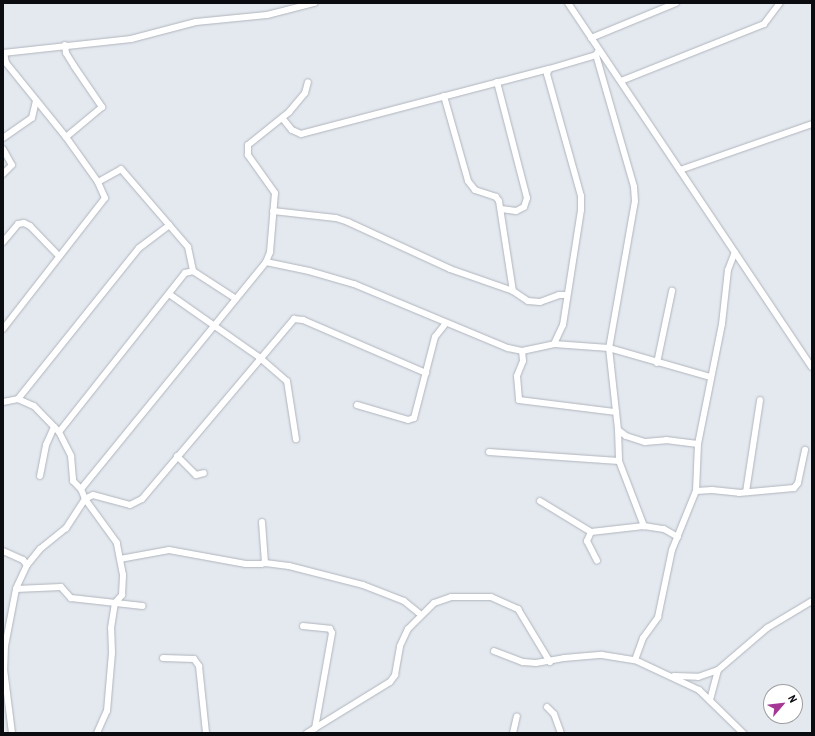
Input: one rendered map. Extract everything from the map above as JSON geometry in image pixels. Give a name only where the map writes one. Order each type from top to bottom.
[{"type":"street","points":[[3,329],[105,198],[98,182],[66,137],[6,63],[4,53],[65,45],[130,39],[196,22],[267,15],[314,3]]},
{"type":"street","points":[[568,3],[591,38],[598,52],[634,187],[635,201],[609,348],[618,430],[619,461],[644,526]]},
{"type":"street","points":[[591,38],[676,3]]},
{"type":"street","points":[[621,81],[764,24],[780,3]]},
{"type":"street","points":[[65,45],[66,53],[102,107],[66,137]]},
{"type":"street","points":[[598,52],[621,81],[735,252],[809,357],[812,367]]},
{"type":"street","points":[[282,119],[292,130],[302,134],[549,69],[598,52]]},
{"type":"street","points":[[549,69],[547,74],[581,196],[581,210],[572,271],[566,295],[563,325],[554,344]]},
{"type":"street","points":[[81,489],[266,262],[270,252],[275,193],[256,169],[248,154],[248,150],[253,140],[282,119],[304,93],[308,82]]},
{"type":"street","points":[[497,82],[527,198],[524,207],[516,211],[501,209]]},
{"type":"street","points":[[444,96],[468,181],[475,190],[496,197],[501,209],[513,291]]},
{"type":"street","points":[[3,138],[32,118],[36,101]]},
{"type":"street","points":[[680,170],[812,124]]},
{"type":"street","points":[[3,149],[12,165],[3,174]]},
{"type":"street","points":[[98,182],[121,169],[191,252],[193,271]]},
{"type":"street","points":[[273,211],[336,218],[348,222],[450,269],[513,291],[534,302],[566,295]]},
{"type":"street","points":[[4,239],[18,224],[24,223],[30,226],[59,256]]},
{"type":"street","points":[[18,399],[139,248],[169,225]]},
{"type":"street","points":[[635,660],[642,638],[658,617],[668,566],[696,492],[698,444],[711,382],[710,377],[722,324],[728,270],[735,252]]},
{"type":"street","points":[[266,262],[309,271],[354,284],[446,324],[522,351],[554,344],[609,348],[710,377]]},
{"type":"street","points":[[59,432],[185,273],[193,271],[236,299]]},
{"type":"street","points":[[657,363],[672,291]]},
{"type":"street","points":[[169,294],[259,357],[287,381],[296,439]]},
{"type":"street","points":[[12,733],[4,669],[5,646],[16,589],[27,565],[40,549],[66,528],[86,499],[93,495],[130,505],[136,504],[290,320],[298,318],[426,373]]},
{"type":"street","points":[[357,405],[411,420],[416,415],[435,337],[446,324]]},
{"type":"street","points":[[522,351],[523,361],[517,376],[519,400],[616,412]]},
{"type":"street","points":[[3,402],[18,399],[34,406],[59,432],[68,445],[71,456],[73,481],[81,489],[86,499],[117,543],[120,559],[122,594],[115,602],[107,711],[97,733]]},
{"type":"street","points":[[746,492],[760,400]]},
{"type":"street","points":[[40,476],[46,446],[54,427]]},
{"type":"street","points":[[618,430],[626,436],[645,442],[666,440],[698,444]]},
{"type":"street","points":[[696,492],[746,492],[797,486],[805,450]]},
{"type":"street","points":[[489,452],[619,461]]},
{"type":"street","points":[[177,456],[196,475],[204,473]]},
{"type":"street","points":[[540,502],[591,532],[644,526],[664,529],[678,537]]},
{"type":"street","points":[[262,522],[265,562]]},
{"type":"street","points":[[591,532],[587,541],[597,561]]},
{"type":"street","points":[[120,559],[169,550],[246,564],[265,562],[289,566],[363,585],[404,601],[420,614]]},
{"type":"street","points":[[3,551],[23,560],[27,565]]},
{"type":"street","points":[[16,589],[61,587],[71,598],[143,606]]},
{"type":"street","points":[[308,733],[390,682],[395,674],[400,646],[408,629],[420,614],[434,603],[451,597],[468,595],[506,602],[518,609],[550,662]]},
{"type":"street","points":[[671,676],[698,677],[718,670],[767,628],[812,601]]},
{"type":"street","points":[[303,626],[330,629],[332,633],[315,728]]},
{"type":"street","points":[[494,651],[523,662],[550,662],[564,658],[602,655],[635,660],[686,682],[710,700],[743,733]]},
{"type":"street","points":[[163,658],[194,659],[199,666],[206,733]]},
{"type":"street","points":[[710,700],[718,670]]},
{"type":"street","points":[[547,707],[554,714],[561,733]]},
{"type":"street","points":[[513,733],[517,716]]}]
